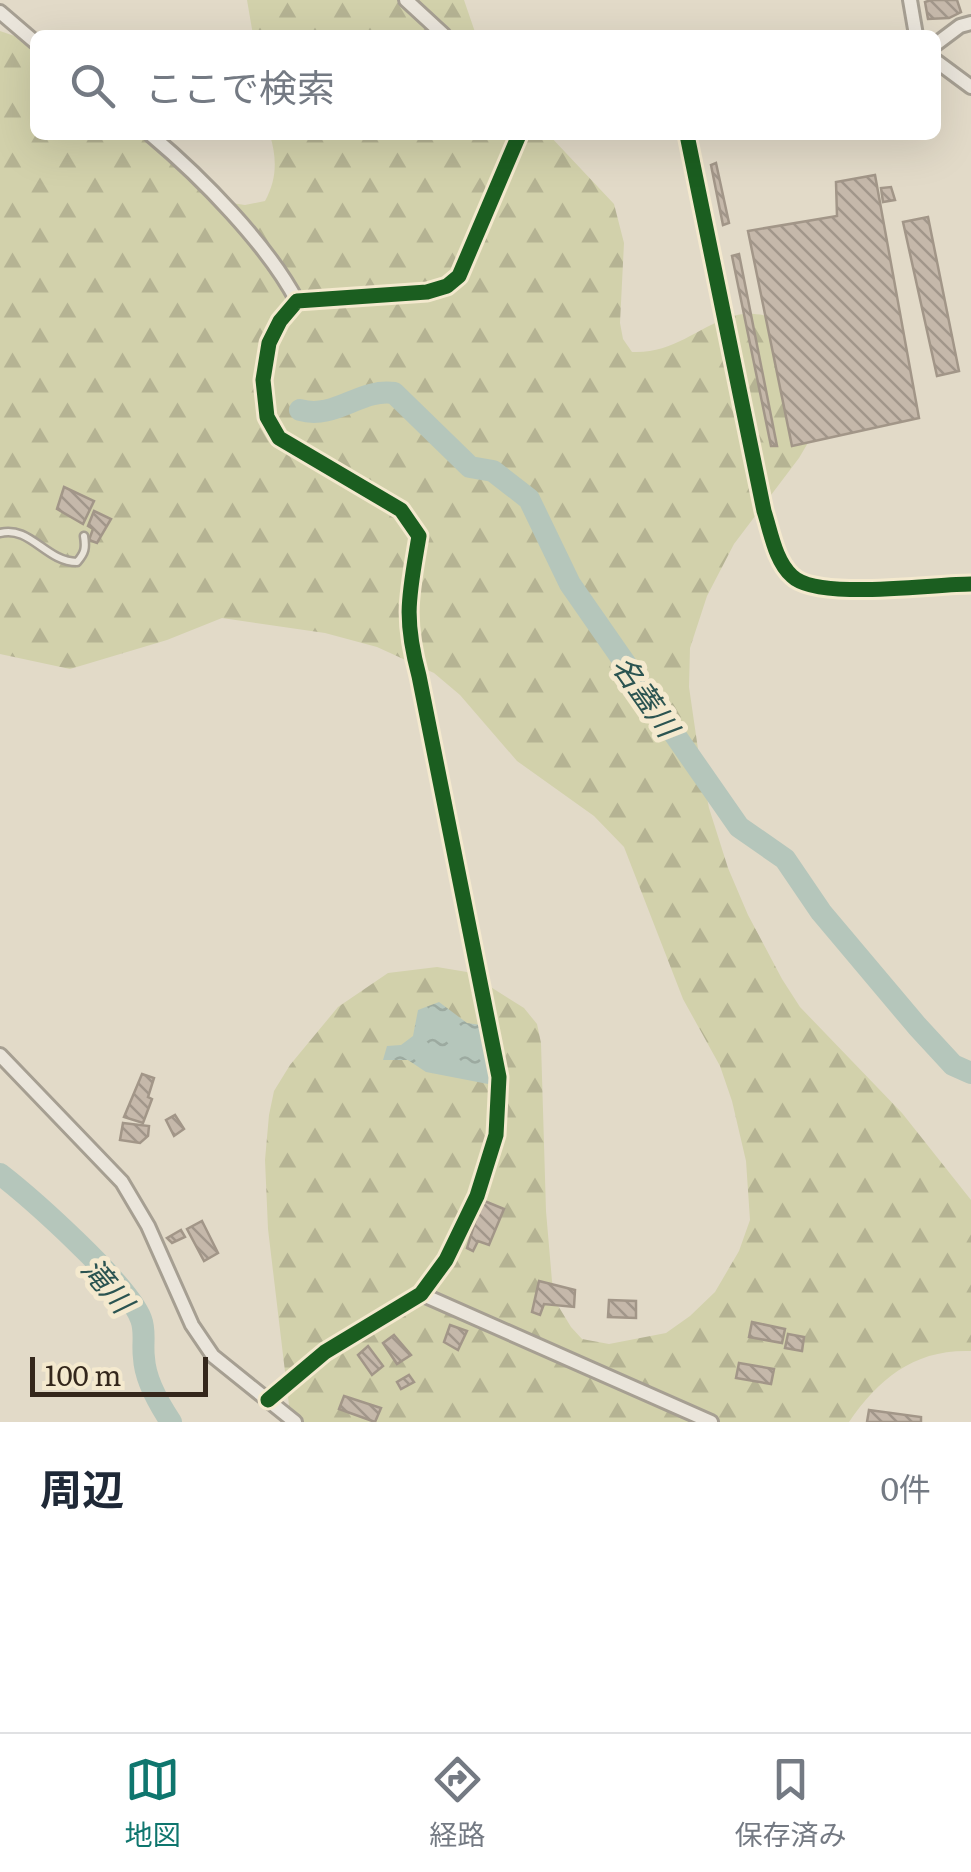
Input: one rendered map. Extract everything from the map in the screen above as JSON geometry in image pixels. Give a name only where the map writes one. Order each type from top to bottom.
[{"type":"street","points":[[406,0],[439,30]]},
{"type":"street","points":[[910,0],[915,30]]},
{"type":"street","points":[[0,12],[30,38]]},
{"type":"street","points":[[941,40],[971,23]]},
{"type":"street","points":[[941,65],[971,87]]},
{"type":"street","points":[[156,140],[215,194],[288,284],[297,301]]},
{"type":"street","points":[[268,1400],[325,1352],[421,1294],[446,1260],[477,1196],[496,1135],[498,1077],[408,636],[407,600],[418,536],[401,510],[279,438],[266,417],[264,380],[269,343],[280,320],[297,301],[427,292],[447,286],[459,276],[517,140]]},
{"type":"street","points":[[689,140],[764,511],[784,568],[795,580],[830,590],[971,584]]},
{"type":"street","points":[[0,1055],[122,1182],[148,1226],[192,1325],[213,1356],[295,1422]]},
{"type":"street","points":[[421,1294],[711,1422]]},
{"type":"lane","points":[[0,532],[10,530],[25,535],[55,558],[67,562],[77,562],[83,555],[84,536]]},
{"type":"green space","points":[[247,0],[464,0],[474,30],[252,30]]},
{"type":"green space","points":[[0,31],[30,41],[30,140],[167,140],[231,203],[265,201],[275,169],[271,140],[554,140],[614,204],[624,243],[620,323],[623,339],[632,352],[671,345],[737,315],[758,314],[786,320],[822,419],[799,458],[734,544],[707,596],[690,648],[689,687],[699,756],[709,808],[728,868],[782,979],[800,1007],[902,1113],[971,1200],[971,1351],[933,1355],[900,1369],[873,1392],[849,1422],[291,1422],[268,1229],[265,1160],[269,1115],[274,1091],[290,1065],[338,1007],[388,973],[437,967],[467,972],[524,1008],[537,1024],[541,1043],[546,1211],[557,1304],[582,1339],[609,1344],[666,1333],[690,1316],[715,1292],[739,1251],[750,1220],[746,1161],[720,1066],[683,999],[624,847],[594,816],[517,761],[460,695],[434,673],[377,647],[325,633],[222,618],[167,640],[70,669],[0,654]]},
{"type":"water","points":[[439,1002],[467,1023],[481,1025],[486,1033],[494,1075],[488,1084],[426,1072],[408,1060],[383,1060],[387,1046],[401,1045],[413,1036],[418,1010]]},
{"type":"building","points":[[957,0],[961,12],[949,18],[928,19],[925,2]]},
{"type":"building","points":[[716,163],[729,223],[723,225],[711,165]]},
{"type":"building","points":[[875,175],[919,418],[792,446],[748,231],[837,216],[836,182]]},
{"type":"building","points":[[891,187],[895,200],[883,202],[881,188]]},
{"type":"building","points":[[928,217],[959,371],[937,376],[903,222]]},
{"type":"building","points":[[739,254],[777,446],[771,446],[732,256]]},
{"type":"building","points":[[64,487],[94,501],[83,524],[57,509]]},
{"type":"building","points":[[94,511],[111,519],[97,543],[89,540],[93,529],[88,526]]},
{"type":"building","points":[[142,1074],[154,1078],[148,1097],[152,1099],[143,1123],[124,1117]]},
{"type":"building","points":[[175,1115],[184,1129],[174,1136],[166,1120]]},
{"type":"building","points":[[123,1123],[149,1126],[148,1136],[140,1143],[120,1140]]},
{"type":"building","points":[[482,1200],[504,1209],[489,1245],[478,1241],[473,1251],[467,1248]]},
{"type":"building","points":[[202,1221],[218,1253],[204,1261],[187,1229]]},
{"type":"building","points":[[181,1230],[185,1237],[172,1243],[167,1238]]},
{"type":"building","points":[[539,1281],[575,1290],[574,1307],[544,1304],[540,1315],[532,1312]]},
{"type":"building","points":[[609,1300],[636,1301],[636,1318],[608,1317]]},
{"type":"building","points":[[752,1322],[785,1329],[782,1343],[749,1337]]},
{"type":"building","points":[[450,1325],[467,1331],[458,1350],[444,1342]]},
{"type":"building","points":[[788,1334],[804,1337],[802,1351],[785,1348]]},
{"type":"building","points":[[394,1335],[411,1355],[397,1364],[383,1343]]},
{"type":"building","points":[[368,1346],[383,1366],[372,1375],[358,1355]]},
{"type":"building","points":[[739,1363],[774,1369],[771,1384],[736,1378]]},
{"type":"building","points":[[409,1375],[414,1382],[401,1389],[397,1382]]},
{"type":"building","points":[[344,1396],[381,1408],[375,1422],[339,1409]]},
{"type":"building","points":[[869,1410],[921,1417],[921,1422],[867,1422]]},
{"type":"waterway","name":"名蓋川","points":[[300,410],[325,411],[370,395],[394,393],[470,467],[493,471],[529,499],[570,584],[739,827],[785,859],[821,912],[917,1026],[953,1065],[971,1073]]},
{"type":"waterway","name":"滝川","points":[[0,1174],[78,1243],[133,1304],[144,1333],[147,1374],[171,1422]]},
{"type":"cycle path","points":[[268,1400],[325,1352],[421,1294],[446,1260],[477,1196],[496,1135],[499,1077],[411,637],[410,591],[419,536],[401,510],[279,438],[267,417],[263,380],[269,343],[280,321],[297,301],[427,292],[447,286],[459,276],[517,140]]},
{"type":"cycle path","points":[[688,140],[764,511],[781,562],[805,584],[825,588],[971,584]]}]
